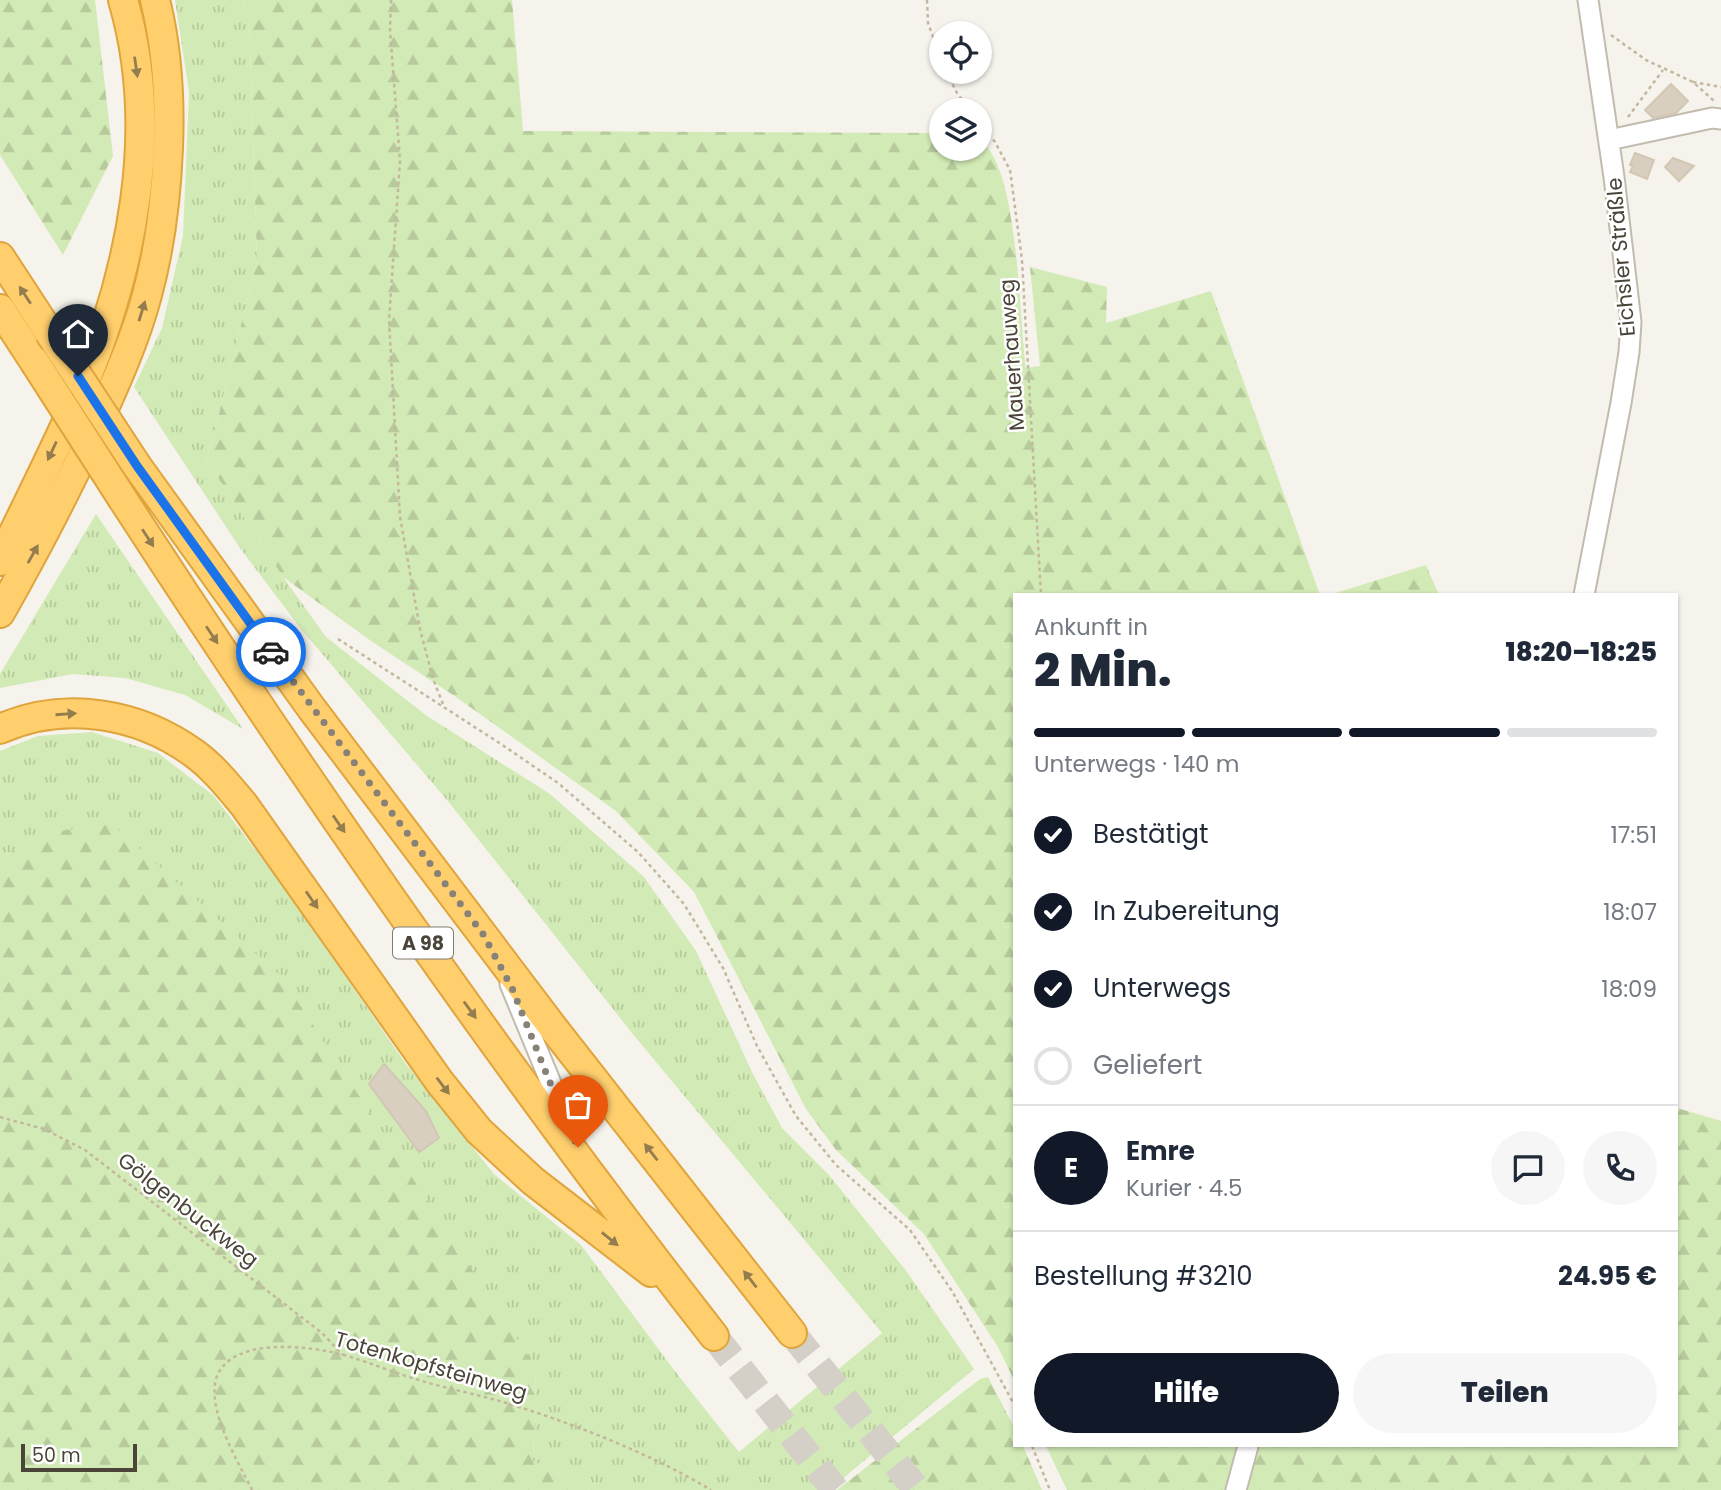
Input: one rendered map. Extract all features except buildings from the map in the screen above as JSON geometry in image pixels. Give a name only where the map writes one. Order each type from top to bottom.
[{"type":"highway","points":[[0,561],[80,392],[108,319],[134,217],[140,138],[138,84],[129,22],[122,0]]},
{"type":"highway","points":[[0,613],[69,485],[119,375],[147,294],[164,208],[169,114],[163,44],[155,0]]},
{"type":"highway","name":"A 98","points":[[0,257],[137,466],[312,709],[554,1029],[792,1333]]},
{"type":"highway","name":"A 98","points":[[0,309],[121,498],[343,830],[596,1182],[714,1336]]},
{"type":"highway","points":[[0,729],[38,717],[72,713],[107,715],[166,735],[197,755],[244,805],[439,1081],[479,1131],[533,1181],[684,1298]]},
{"type":"street","name":"Eichsler Sträßle","points":[[1584,593],[1621,403],[1631,322],[1614,140],[1588,0]]},
{"type":"street","points":[[1614,140],[1721,118]]},
{"type":"street","points":[[483,934],[512,988],[561,1110],[596,1182]]},
{"type":"street","points":[[1236,1490],[1248,1447]]},
{"type":"path","points":[[391,0],[390,30],[400,161],[389,320],[400,517],[420,628],[433,679],[444,706]]},
{"type":"path","points":[[927,0],[929,26]]},
{"type":"path","points":[[1591,21],[1663,69],[1693,82],[1721,87]]},
{"type":"path","points":[[1614,140],[1663,69]]},
{"type":"path","points":[[1693,82],[1721,108]]},
{"type":"path","name":"Mauerhauweg","points":[[992,138],[1010,170],[1022,260],[1041,593]]},
{"type":"path","points":[[338,639],[558,783],[638,852],[684,904],[723,968],[757,1046],[796,1116],[836,1165],[910,1230],[952,1291],[1013,1402]]},
{"type":"path","name":"Gölgenbuckweg","points":[[0,1117],[44,1129],[85,1150],[322,1333],[342,1355]]},
{"type":"path","name":"Totenkopfsteinweg","points":[[252,1490],[224,1432],[214,1388],[218,1374],[227,1363],[239,1354],[255,1349],[296,1349],[342,1355],[421,1381],[494,1399],[543,1415],[641,1455],[711,1490]]},
{"type":"path","points":[[1031,1447],[1050,1490]]},
{"type":"green space","points":[[0,0],[95,0],[113,156],[63,255],[0,155]]},
{"type":"green space","points":[[175,0],[243,0],[249,16],[257,261],[207,461],[326,637],[427,716],[550,794],[644,877],[696,951],[752,1072],[782,1128],[829,1175],[907,1272],[974,1369],[829,1490],[590,1490],[533,1461],[536,1368],[37,834],[0,860],[0,751],[38,736],[92,732],[158,753],[214,796],[277,878],[406,1064],[494,1174],[581,1245],[739,1452],[882,1333],[636,1038],[447,800],[301,629],[240,548],[134,387],[162,328],[183,236],[189,92]]},
{"type":"green space","points":[[243,0],[512,0],[523,131],[929,133],[929,161],[992,161],[992,154],[1003,180],[1010,211],[1026,368],[1040,366],[1030,267],[1107,287],[1106,323],[1211,291],[1319,593],[1013,593],[1013,1378],[998,1347],[924,1234],[836,1150],[806,1109],[694,892],[616,811],[283,577],[207,461],[257,261],[249,16]]},
{"type":"green space","points":[[96,514],[243,729],[185,695],[125,678],[73,674],[0,688],[0,674]]},
{"type":"green space","points":[[1426,565],[1438,593],[1335,593]]},
{"type":"green space","points":[[112,824],[281,976],[536,1368],[533,1461],[590,1490],[0,1490],[0,860],[37,834]]},
{"type":"green space","points":[[1678,1108],[1721,1121],[1721,1490],[1242,1490],[1253,1447],[1678,1447]]},
{"type":"green space","points":[[988,1377],[1013,1425],[1013,1447],[1023,1447],[1042,1490],[837,1490],[980,1379]]},
{"type":"green space","points":[[1046,1447],[1240,1447],[1227,1490],[1067,1490]]},
{"type":"tunnel","points":[[792,1333],[917,1490]]},
{"type":"tunnel","points":[[714,1336],[835,1490]]},
{"type":"way so far","points":[[271,652],[483,934],[512,988],[578,1147]]},
{"type":"route","points":[[78,376],[137,466],[271,652]]}]
